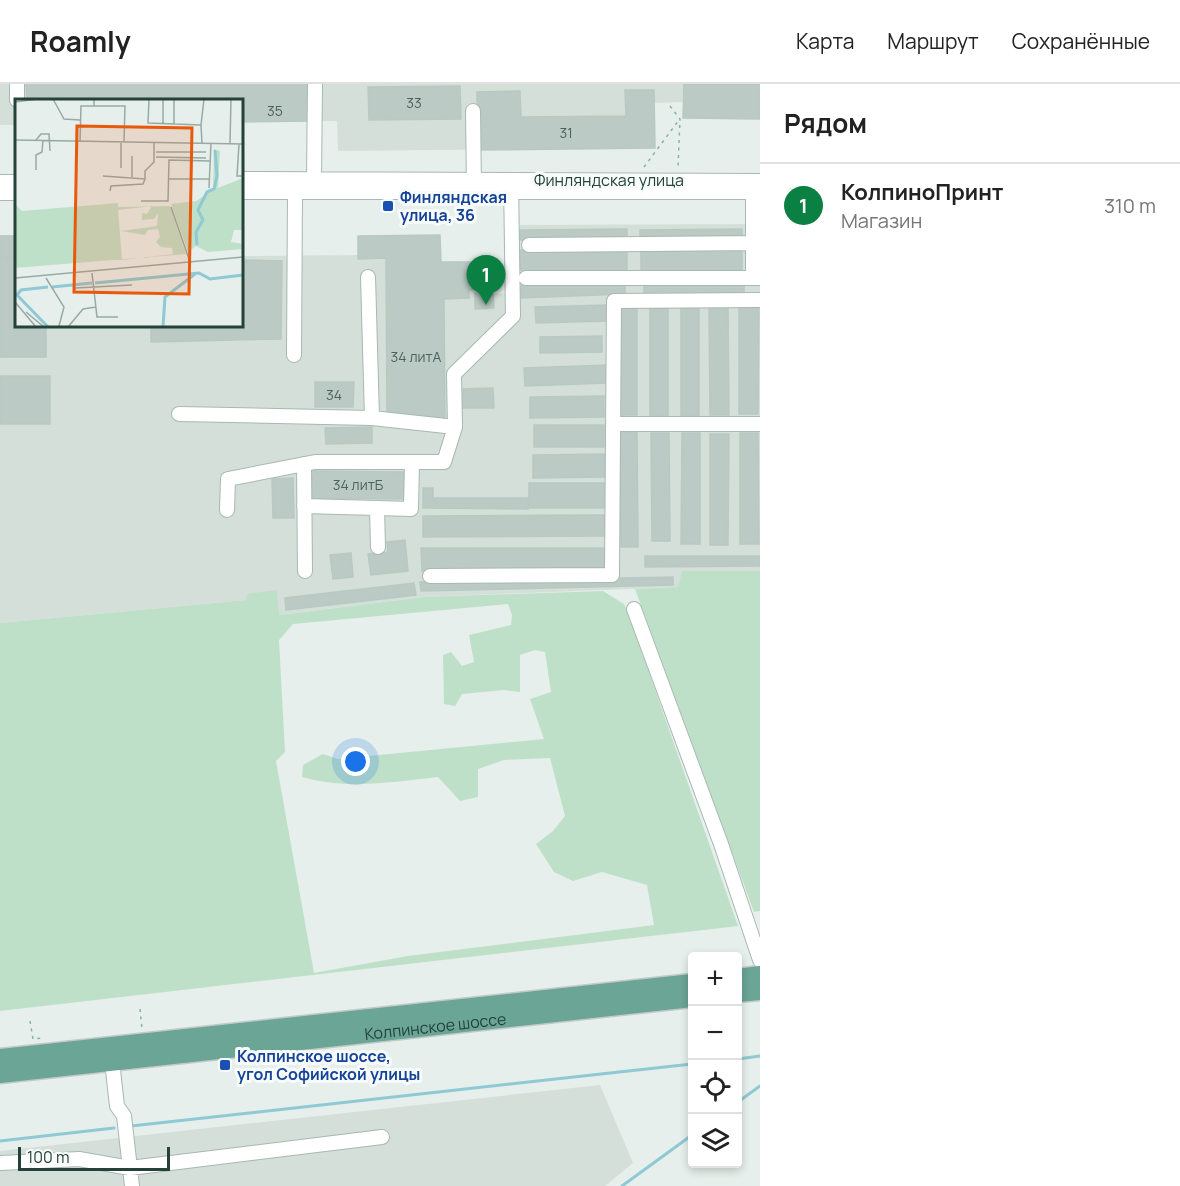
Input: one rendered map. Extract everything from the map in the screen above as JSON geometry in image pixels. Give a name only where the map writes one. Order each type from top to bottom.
[{"type":"main road","points":[[742,977],[760,975]]},
{"type":"main road","name":"Колпинское шоссе","points":[[0,1058],[688,984]]},
{"type":"main road","points":[[742,993],[760,991]]},
{"type":"main road","name":"Колпинское шоссе","points":[[0,1074],[688,999]]},
{"type":"street","points":[[314,179],[315,84]]},
{"type":"street","points":[[473,111],[474,186]]},
{"type":"street","name":"Финляндская улица","points":[[243,179],[314,179],[474,186]]},
{"type":"street","name":"Финляндская улица","points":[[243,192],[474,186],[757,186]]},
{"type":"street","points":[[227,510],[228,479],[315,462],[444,462],[455,427],[454,374],[513,316],[511,186]]},
{"type":"street","points":[[526,278],[757,278],[757,186]]},
{"type":"street","points":[[294,355],[295,192]]},
{"type":"street","points":[[0,193],[15,194]]},
{"type":"street","points":[[529,245],[757,243]]},
{"type":"street","points":[[368,277],[372,418]]},
{"type":"street","points":[[430,576],[612,575],[614,301],[760,300]]},
{"type":"street","points":[[180,414],[372,418],[455,427]]},
{"type":"street","points":[[614,424],[760,424]]},
{"type":"street","points":[[304,506],[411,509],[412,462]]},
{"type":"street","points":[[304,464],[305,571]]},
{"type":"street","points":[[377,508],[378,547]]},
{"type":"street","points":[[634,609],[721,844],[760,960]]},
{"type":"street","points":[[112,1061],[117,1106],[124,1116],[132,1186]]},
{"type":"street","points":[[1,1163],[79,1159],[130,1168],[382,1137]]},
{"type":"path","points":[[670,106],[680,119],[678,168]]},
{"type":"path","points":[[644,168],[680,119]]},
{"type":"path","points":[[140,1009],[142,1034]]},
{"type":"shaded area","points":[[0,84],[760,84],[760,119],[683,118],[683,102],[655,103],[655,148],[338,151],[337,121],[243,122],[243,99],[15,99],[15,125],[0,125]]},
{"type":"shaded area","points":[[760,224],[760,571],[682,571],[679,587],[423,597],[278,615],[276,590],[246,600],[0,623],[0,235],[15,235],[15,327],[243,327],[243,256],[358,255],[358,236],[440,235],[441,262],[475,262],[475,293],[517,294],[521,297],[520,225]]},
{"type":"shaded area","points":[[600,1085],[633,1163],[605,1186],[0,1186],[0,1151]]},
{"type":"green space","points":[[682,571],[760,571],[760,911],[754,912],[635,589],[678,587]]},
{"type":"green space","points":[[277,590],[279,615],[423,597],[603,591],[624,604],[738,926],[0,1011],[0,623],[246,600],[247,594]],"holes":[[[508,604],[512,615],[511,625],[469,635],[474,662],[462,666],[451,652],[443,655],[444,704],[455,706],[462,694],[504,690],[520,692],[520,655],[535,650],[545,652],[551,692],[530,699],[544,739],[338,759],[323,754],[303,765],[302,777],[353,784],[438,777],[460,801],[478,797],[478,769],[504,760],[550,758],[565,816],[553,831],[536,844],[554,872],[573,881],[602,872],[647,885],[654,925],[408,956],[314,973],[276,761],[285,752],[279,640],[293,624]]]},
{"type":"building","points":[[684,84],[760,84],[760,119],[683,118]]},
{"type":"building","points":[[26,85],[309,85],[309,121],[243,122],[243,99],[27,99]]},
{"type":"building","points":[[460,86],[461,119],[369,120],[368,87]]},
{"type":"building","points":[[625,90],[654,90],[655,148],[478,150],[477,92],[520,91],[521,117],[626,116]]},
{"type":"building","points":[[627,229],[627,240],[520,240],[520,230]]},
{"type":"building","points":[[742,229],[742,239],[640,239],[640,230]]},
{"type":"building","points":[[440,235],[441,262],[475,262],[475,290],[469,290],[469,298],[444,299],[445,420],[415,421],[415,416],[387,416],[386,258],[358,259],[358,236]]},
{"type":"building","points":[[0,236],[15,236],[15,258],[0,257]]},
{"type":"building","points":[[520,250],[627,251],[627,271],[520,270]]},
{"type":"building","points":[[742,250],[742,270],[641,271],[641,251]]},
{"type":"building","points":[[0,257],[15,258],[15,327],[46,327],[46,357],[0,357]]},
{"type":"building","points":[[243,260],[282,261],[281,339],[151,342],[151,327],[243,327]]},
{"type":"building","points":[[625,282],[625,294],[521,298],[521,286]]},
{"type":"building","points":[[744,283],[744,294],[644,296],[644,285]]},
{"type":"building","points":[[475,293],[493,293],[494,308],[475,309]]},
{"type":"building","points":[[650,304],[668,304],[668,416],[650,416]]},
{"type":"building","points":[[739,304],[759,304],[758,414],[739,414]]},
{"type":"building","points":[[607,305],[608,321],[536,323],[535,307]]},
{"type":"building","points":[[681,305],[699,306],[699,416],[681,416]]},
{"type":"building","points":[[709,306],[728,306],[729,415],[710,415]]},
{"type":"building","points":[[619,307],[637,307],[637,415],[619,415]]},
{"type":"building","points":[[602,336],[602,352],[540,353],[540,337]]},
{"type":"building","points":[[607,365],[608,383],[525,386],[524,368]]},
{"type":"building","points":[[0,376],[50,376],[50,424],[0,424]]},
{"type":"building","points":[[315,382],[354,382],[353,407],[315,407]]},
{"type":"building","points":[[493,388],[494,408],[463,408],[463,389]]},
{"type":"building","points":[[604,396],[604,417],[530,418],[530,397]]},
{"type":"building","points":[[534,425],[604,425],[604,447],[534,447]]},
{"type":"building","points":[[372,427],[372,443],[326,444],[325,428]]},
{"type":"building","points":[[620,432],[637,432],[638,547],[621,547]]},
{"type":"building","points":[[651,433],[669,433],[670,541],[652,541]]},
{"type":"building","points":[[682,433],[700,433],[700,544],[681,544]]},
{"type":"building","points":[[740,433],[758,433],[759,544],[740,544]]},
{"type":"building","points":[[710,434],[729,434],[728,545],[710,545]]},
{"type":"building","points":[[604,454],[605,477],[533,478],[533,455]]},
{"type":"building","points":[[313,471],[404,472],[404,499],[312,498]]},
{"type":"building","points":[[293,478],[294,518],[273,518],[272,479]]},
{"type":"building","points":[[529,483],[605,483],[605,508],[529,508]]},
{"type":"building","points":[[423,488],[433,488],[433,498],[528,498],[528,509],[423,508]]},
{"type":"building","points":[[605,515],[605,536],[423,537],[423,516]]},
{"type":"building","points":[[405,540],[408,571],[371,575],[368,554],[388,552],[387,542]]},
{"type":"building","points":[[421,548],[606,548],[606,570],[422,571]]},
{"type":"building","points":[[351,553],[353,577],[333,579],[330,555]]},
{"type":"building","points":[[645,556],[760,556],[760,566],[645,567]]},
{"type":"building","points":[[673,577],[673,585],[421,591],[420,582]]},
{"type":"building","points":[[414,583],[416,595],[286,610],[285,598]]},
{"type":"waterway","points":[[742,1058],[760,1056]]},
{"type":"waterway","points":[[131,1126],[688,1064]]},
{"type":"waterway","points":[[742,1099],[760,1086]]},
{"type":"waterway","points":[[0,1141],[114,1128]]},
{"type":"waterway","points":[[622,1186],[688,1138]]},
{"type":"place","name":"Финляндская улица, 36","points":[[388,206]]},
{"type":"place","name":"КолпиноПринт","points":[[486,305]]},
{"type":"place","name":"Колпинское шоссе, угол Софийской улицы","points":[[225,1065]]}]
